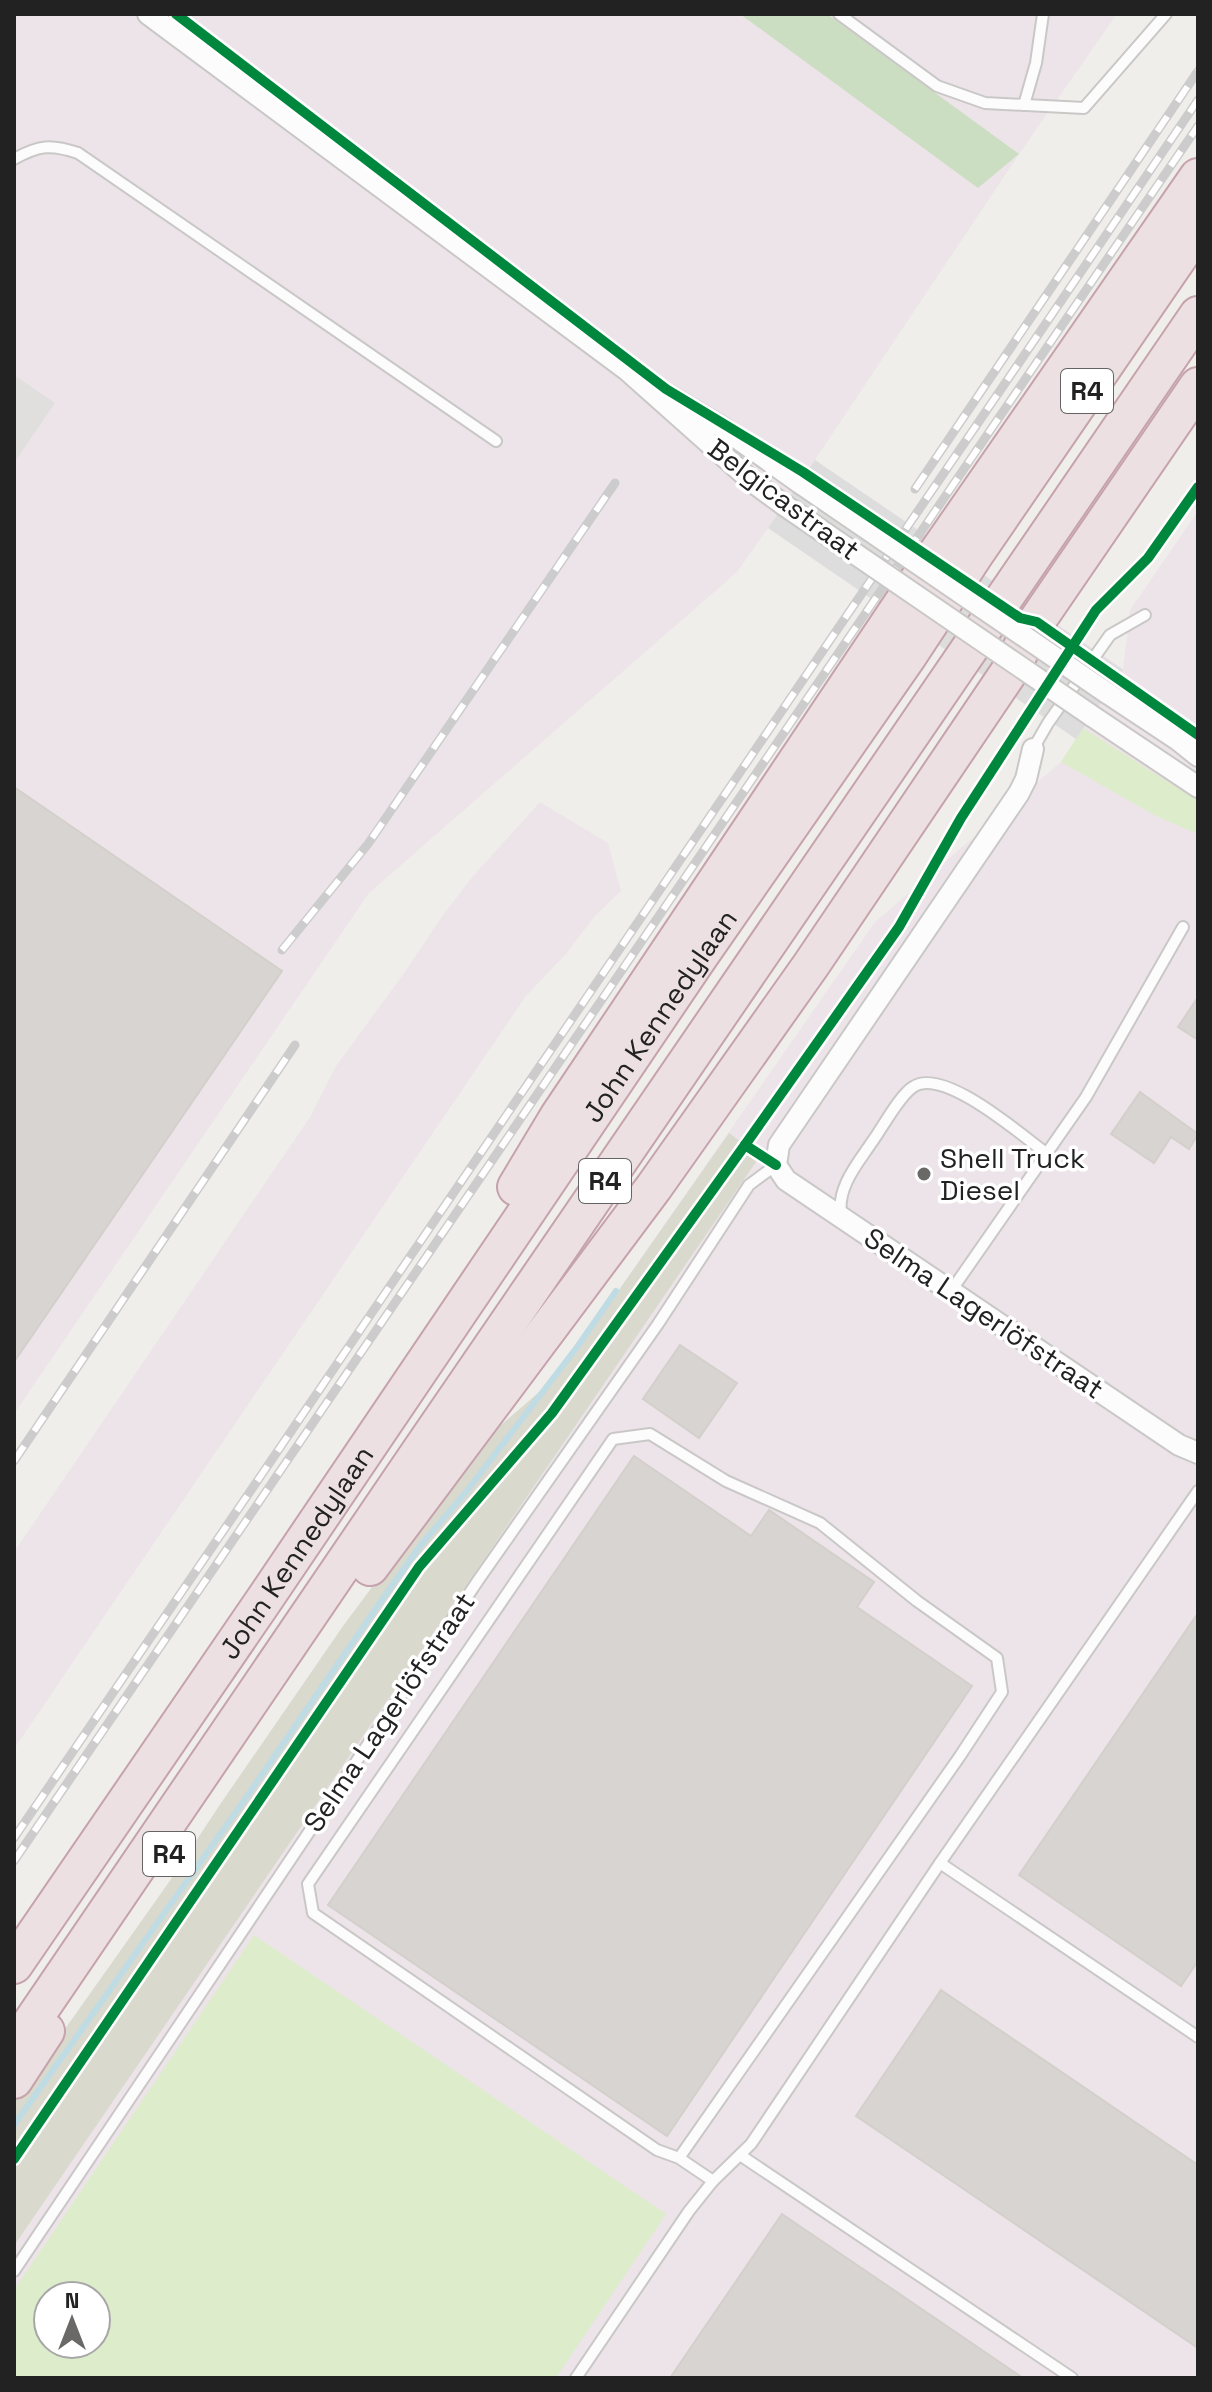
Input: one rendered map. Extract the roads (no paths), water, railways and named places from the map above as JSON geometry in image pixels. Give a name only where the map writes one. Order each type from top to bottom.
[{"type":"highway","points":[[918,581],[1198,177]]},
{"type":"highway","name":"John Kennedylaan","points":[[14,1965],[1198,229]]},
{"type":"highway","name":"John Kennedylaan","points":[[14,2048],[1198,315]]},
{"type":"highway","name":"R4","points":[[14,2080],[1198,348]]},
{"type":"highway","points":[[324,1629],[654,1187],[811,965],[1198,386]]},
{"type":"highway","name":"R4","points":[[379,1429],[459,1282],[558,1117],[918,581]]},
{"type":"street","name":"Belgicastraat","points":[[148,14],[627,370],[754,483],[784,505],[918,581]]},
{"type":"street","name":"Belgicastraat","points":[[627,370],[723,428],[800,483],[918,581]]},
{"type":"street","points":[[918,581],[1026,641],[1198,756]]},
{"type":"street","points":[[918,581],[1026,641],[1092,716],[1198,787]]},
{"type":"street","name":"Selma Lagerlöfstraat","points":[[1033,749],[1026,779],[1019,793],[779,1145],[776,1165],[786,1180],[1179,1445],[1198,1453]]},
{"type":"lane","points":[[839,14],[937,86],[985,103],[1084,108],[1166,14]]},
{"type":"lane","points":[[1024,105],[1036,63],[1043,14]]},
{"type":"lane","points":[[14,159],[31,149],[56,146],[78,153],[496,441]]},
{"type":"lane","points":[[1033,749],[1110,635],[1145,615]]},
{"type":"lane","points":[[951,1291],[1086,1097],[1183,927]]},
{"type":"lane","points":[[841,1217],[839,1204],[843,1188],[858,1163],[911,1087],[926,1081],[951,1087],[1046,1153]]},
{"type":"lane","name":"Selma Lagerlöfstraat","points":[[14,2271],[479,1579],[658,1324],[749,1185],[776,1165]]},
{"type":"lane","points":[[679,2158],[1002,1692],[997,1658],[917,1601],[820,1523],[726,1481],[650,1434],[613,1439],[308,1884],[313,1913],[657,2150],[679,2158],[713,2181]]},
{"type":"lane","points":[[576,2378],[689,2211],[713,2181],[751,2144],[940,1863],[1198,1491]]},
{"type":"lane","points":[[940,1863],[1198,2037]]},
{"type":"lane","points":[[740,2155],[1072,2378]]},
{"type":"waterway","points":[[14,2125],[420,1546],[466,1492],[616,1291]]},
{"type":"railway","points":[[915,489],[1198,71]]},
{"type":"railway","points":[[14,1838],[1198,100]]},
{"type":"railway","points":[[14,1861],[1198,126]]},
{"type":"railway","points":[[282,950],[368,844],[615,483]]},
{"type":"railway","points":[[14,1461],[295,1045]]},
{"type":"place","name":"Shell Truck Diesel","points":[[924,1174]]}]
